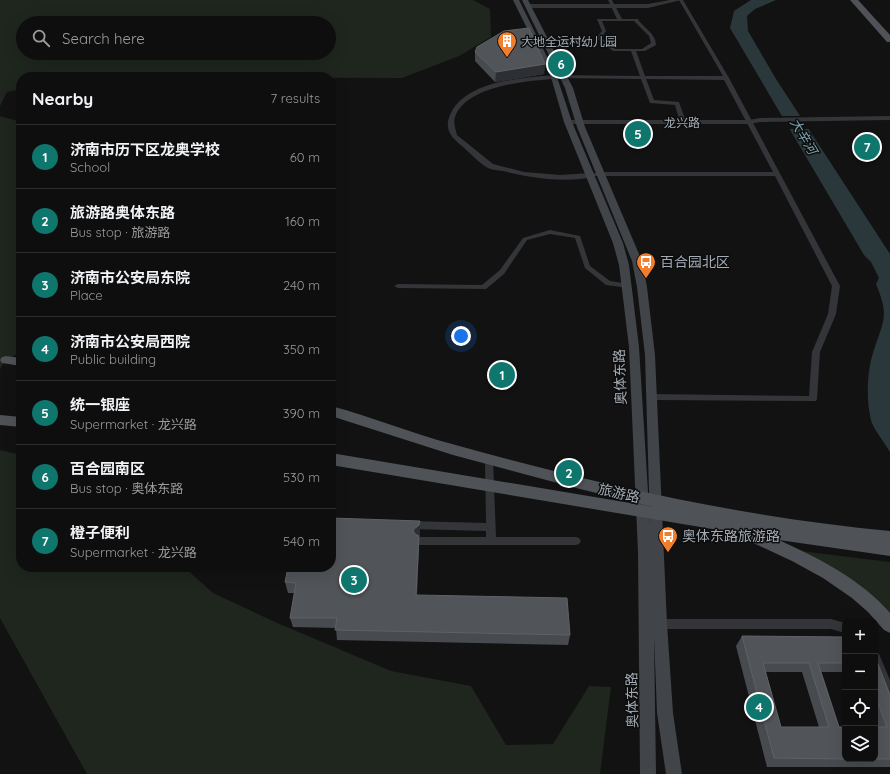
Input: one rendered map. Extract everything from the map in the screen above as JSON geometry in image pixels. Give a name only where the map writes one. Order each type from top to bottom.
[{"type":"main road","name":"奥体东路","points":[[516,0],[554,77],[568,122],[596,174],[624,265],[634,347],[647,621],[648,774]]},
{"type":"main road","points":[[854,0],[890,40]]},
{"type":"main road","points":[[527,3],[569,88],[596,174],[637,261],[646,308],[652,397],[660,624],[665,713],[674,774]]},
{"type":"main road","points":[[6,360],[16,361]]},
{"type":"main road","name":"旅游路","points":[[336,412],[425,442],[627,502]]},
{"type":"main road","points":[[0,420],[16,422]]},
{"type":"main road","name":"旅游路","points":[[336,460],[489,484],[627,502],[669,510],[736,528],[890,549]]},
{"type":"main road","name":"旅游路","points":[[669,510],[733,517],[854,534],[890,537]]},
{"type":"main road","points":[[736,528],[797,555],[832,575],[871,605],[890,624]]},
{"type":"street","points":[[610,0],[620,20]]},
{"type":"street","points":[[527,3],[648,6],[678,0]]},
{"type":"street","points":[[652,397],[813,399],[816,352],[832,314],[836,286],[726,78],[681,0]]},
{"type":"street","points":[[599,20],[636,20],[637,23],[649,32],[654,44],[643,50],[633,50],[616,50],[598,38],[604,31],[599,20]]},
{"type":"street","points":[[633,50],[652,102],[677,103],[683,122]]},
{"type":"street","points":[[726,78],[554,77],[504,84],[477,92],[459,104],[452,118],[454,136],[490,166],[524,174],[560,176],[596,174],[777,174]]},
{"type":"street","name":"龙兴路","points":[[820,122],[890,118]]},
{"type":"street","name":"龙兴路","points":[[568,122],[820,122],[890,125]]},
{"type":"street","points":[[398,286],[484,287],[502,272],[525,239],[550,232],[578,237],[587,267],[608,283],[627,286]]},
{"type":"street","points":[[489,460],[491,541]]},
{"type":"street","points":[[398,524],[491,527]]},
{"type":"street","points":[[420,541],[576,541]]},
{"type":"street","points":[[647,621],[660,624],[831,624],[842,627]]},
{"type":"street","points":[[878,665],[890,693]]},
{"type":"shaded area","points":[[0,0],[473,0],[490,9],[491,37],[459,56],[402,78],[336,78],[336,72],[16,72],[16,90],[7,92],[0,106]]},
{"type":"shaded area","points":[[0,116],[16,121],[16,355],[6,360],[0,369]]},
{"type":"shaded area","points":[[0,450],[16,454],[16,572],[190,572],[213,593],[275,622],[391,671],[471,686],[506,745],[553,744],[589,686],[611,687],[600,774],[87,774],[0,618]]},
{"type":"shaded area","points":[[800,551],[890,562],[890,614]]},
{"type":"water","name":"大辛河","points":[[751,0],[776,0],[755,9],[747,16],[748,31],[776,79],[890,254],[890,452],[872,424],[868,404],[869,369],[884,319],[883,304],[876,284],[879,278],[871,262],[864,255],[730,28],[734,11]]},
{"type":"pier","points":[[781,116],[803,116],[812,129],[788,129]]},
{"type":"building","name":"大地全运村幼儿园","points":[[529,28],[545,64],[496,72],[475,52],[477,47],[504,31]]},
{"type":"building","points":[[336,518],[420,521],[419,525],[413,530],[415,534],[419,536],[416,595],[567,598],[570,635],[335,630],[337,618],[290,618],[296,583],[285,582],[287,572],[336,572]]},
{"type":"building","points":[[742,636],[842,637],[842,663],[818,663],[839,727],[842,727],[842,759],[774,758]],"holes":[[[763,663],[809,663],[829,727],[781,727]]]},
{"type":"building","points":[[878,664],[890,695],[890,759],[878,759],[878,727],[887,727],[878,703]]},
{"type":"place","name":"大地全运村幼儿园","points":[[507,58]]},
{"type":"place","name":"百合园南区","points":[[561,64]]},
{"type":"place","name":"统一银座","points":[[638,134]]},
{"type":"place","name":"橙子便利","points":[[867,147]]},
{"type":"place","name":"百合园北区","points":[[646,279]]},
{"type":"place","name":"济南市历下区龙奥学校","points":[[502,375]]},
{"type":"place","name":"旅游路奥体东路","points":[[569,473]]},
{"type":"place","name":"奥体东路旅游路","points":[[668,553]]},
{"type":"place","name":"济南市公安局东院","points":[[354,580]]},
{"type":"place","name":"济南市公安局西院","points":[[759,707]]}]
